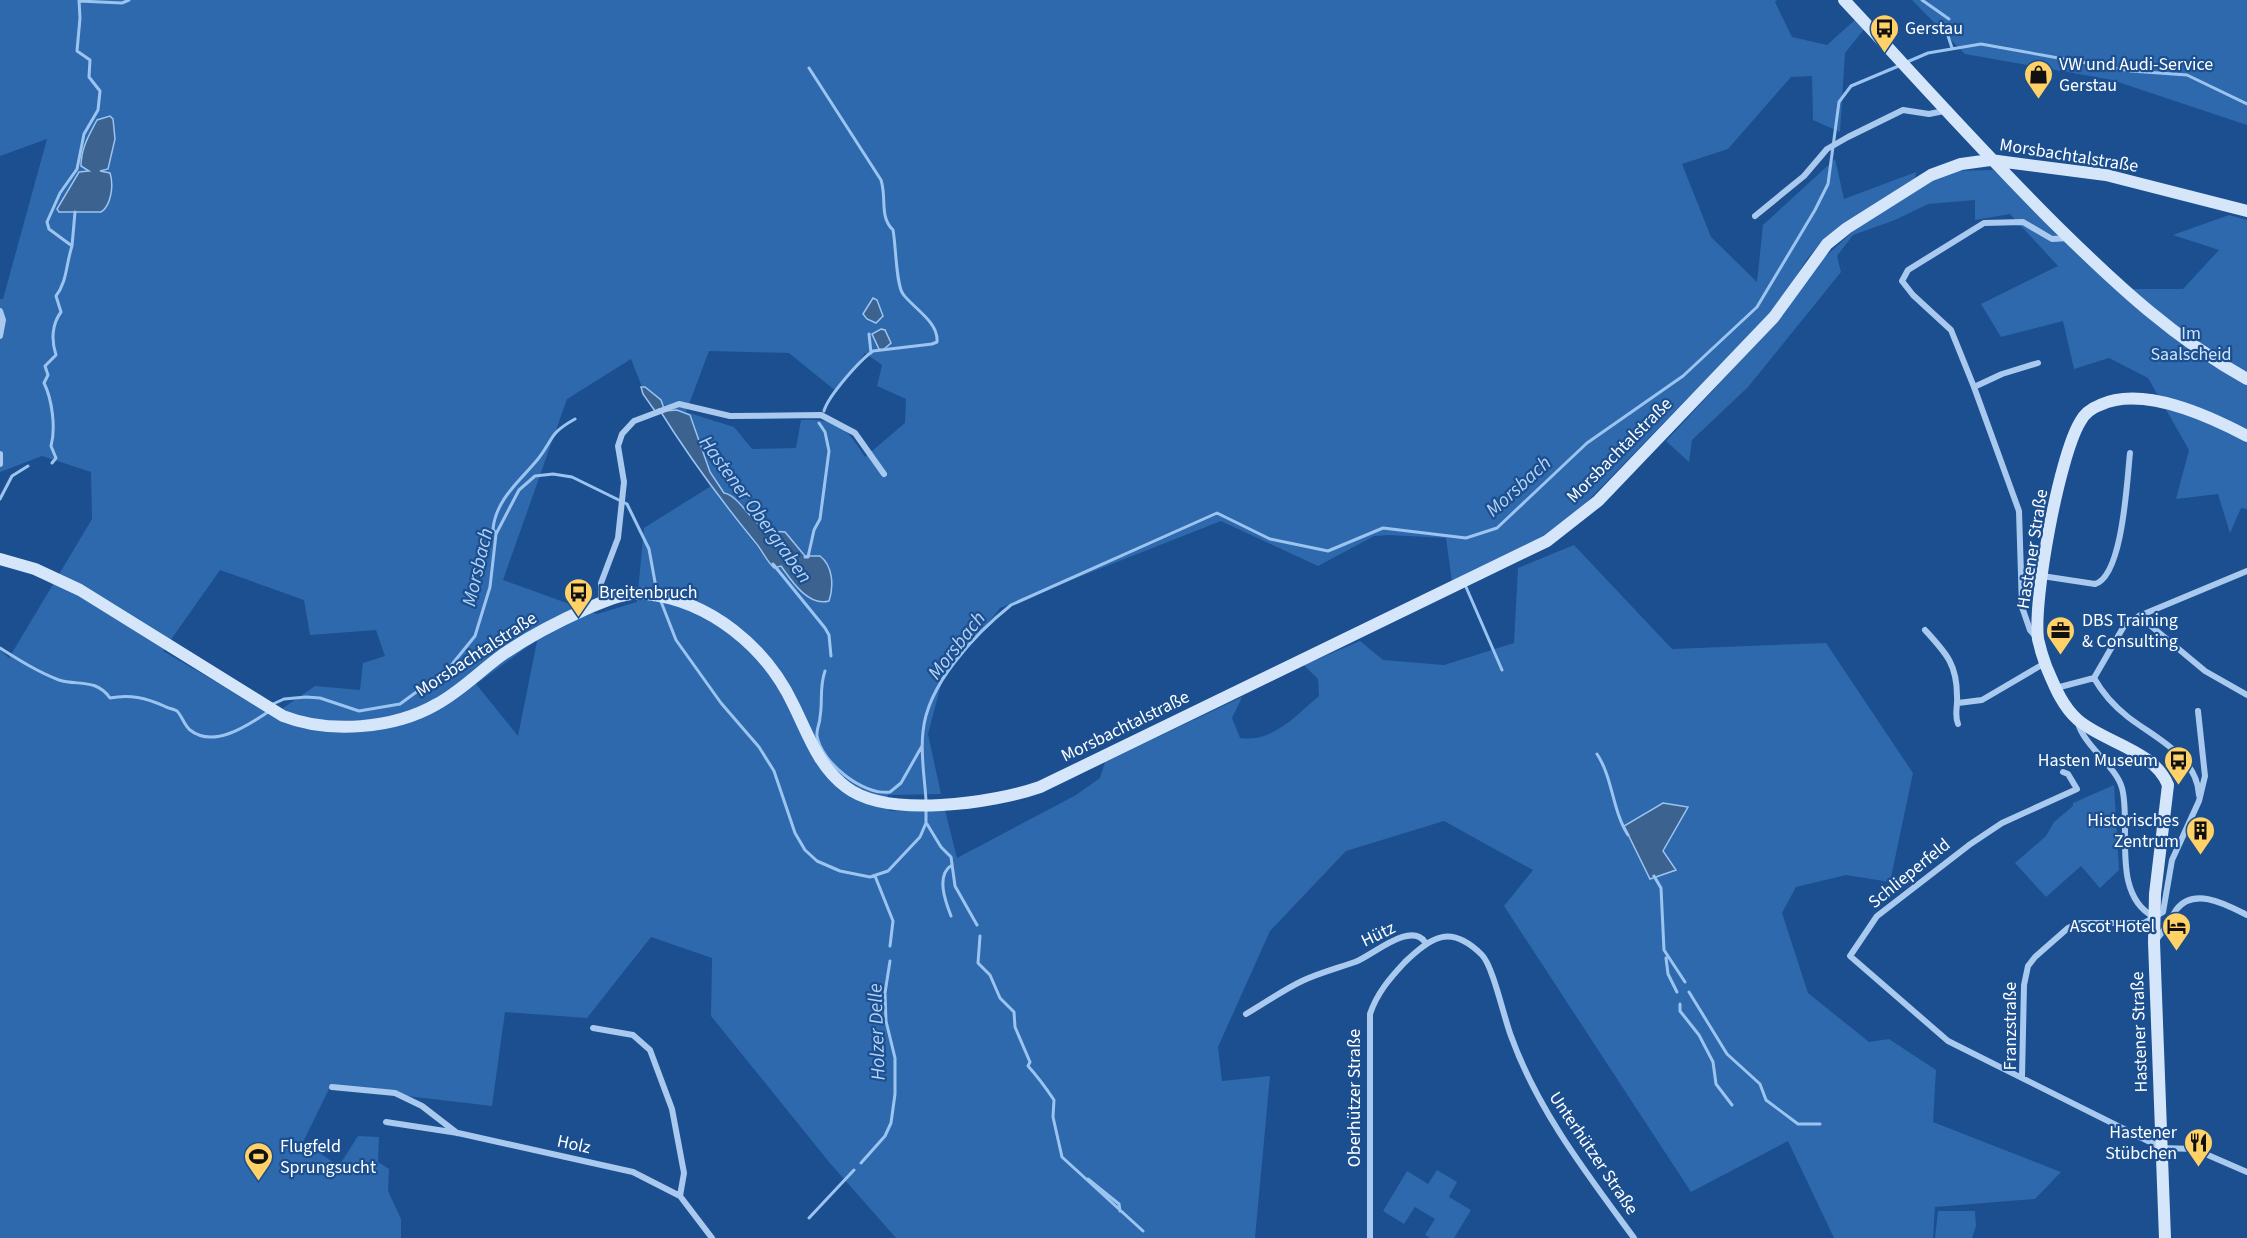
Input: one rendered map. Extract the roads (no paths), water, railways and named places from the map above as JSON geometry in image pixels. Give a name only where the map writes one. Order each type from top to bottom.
[{"type":"main road","points":[[1845,0],[1944,111],[2069,237],[2161,323],[2192,346],[2247,379]]},
{"type":"main road","points":[[1958,165],[1965,158],[1968,149],[1967,135]]},
{"type":"main road","name":"Morsbachtalstraße","points":[[0,559],[35,569],[80,590],[275,711],[295,720],[330,726],[373,723],[414,715],[455,694],[502,655],[538,633],[602,603],[627,595],[646,593],[665,597],[699,610],[727,625],[765,659],[791,698],[810,743],[830,772],[857,795],[874,800],[919,804],[989,801],[1040,787],[1534,549],[1598,501],[1774,317],[1827,244],[1917,182],[1958,165],[1990,159],[2106,175],[2247,211]]},
{"type":"main road","name":"Hastener Straße","points":[[2165,1238],[2154,942],[2168,785],[2163,773],[2152,763],[2095,733],[2068,710],[2045,663],[2038,639],[2042,576],[2062,476],[2074,434],[2089,410],[2115,401],[2166,404],[2198,413],[2247,436]]},
{"type":"street","points":[[1755,216],[1804,176],[1827,149],[1903,110],[1929,114],[1944,111]]},
{"type":"street","points":[[2038,639],[2030,630],[2022,607],[2019,511],[1974,387],[1951,330],[1905,288],[1902,281],[1903,274],[1984,223],[2023,222],[2052,239],[2069,237]]},
{"type":"street","points":[[0,311],[3,320],[0,336]]},
{"type":"street","points":[[1974,387],[2002,374],[2038,363]]},
{"type":"street","points":[[602,603],[601,583],[617,544],[623,495],[623,471],[618,446],[622,434],[634,421],[666,408],[688,405],[730,416],[821,415],[855,433],[884,474]]},
{"type":"street","points":[[2042,576],[2095,584],[2104,579],[2118,548],[2130,453]]},
{"type":"street","points":[[0,454],[0,464]]},
{"type":"street","points":[[2056,688],[2094,678],[2121,630],[2139,615],[2247,571]]},
{"type":"street","points":[[2139,615],[2205,671],[2247,695]]},
{"type":"street","points":[[1925,630],[1952,663],[1957,677],[1958,703],[1954,716],[1958,724]]},
{"type":"street","points":[[1958,703],[1982,700],[2045,663]]},
{"type":"street","points":[[2094,678],[2116,707],[2163,741],[2186,763],[2197,780],[2199,801]]},
{"type":"street","points":[[2078,720],[2078,726],[2122,786],[2124,861],[2135,896],[2142,907],[2155,917],[2163,912],[2172,860],[2199,801],[2206,768],[2198,711]]},
{"type":"street","points":[[2192,771],[2206,768]]},
{"type":"street","name":"Schlieperfeld","points":[[2022,1077],[1940,1035],[1897,993],[1850,956],[1877,916],[1969,845],[2002,824],[2077,789],[2068,774],[2063,772]]},
{"type":"street","points":[[2154,942],[2164,932],[2177,909],[2195,899],[2218,901],[2247,915]]},
{"type":"street","name":"Franzstraße","points":[[2155,917],[2135,924],[2080,923],[2068,928],[2035,957],[2028,966],[2024,985],[2022,1077],[2162,1148]]},
{"type":"street","name":"Hütz","points":[[1246,1014],[1303,981],[1357,962],[1387,943],[1406,936],[1417,936],[1425,942],[1448,937],[1465,942],[1485,958],[1494,983]]},
{"type":"street","name":"Oberhützer Straße","points":[[1370,1238],[1370,1014],[1385,983],[1425,942]]},
{"type":"street","name":"Unterhützer Straße","points":[[1494,983],[1522,1066],[1538,1098],[1558,1131],[1634,1238]]},
{"type":"street","points":[[593,1028],[633,1035],[645,1044],[654,1057],[670,1101],[684,1173],[680,1196]]},
{"type":"street","name":"Holz","points":[[332,1087],[395,1093],[422,1106],[458,1133]]},
{"type":"street","name":"Holz","points":[[386,1122],[458,1133],[633,1172],[680,1196],[712,1238]]},
{"type":"street","points":[[2162,1148],[2194,1149],[2247,1172]]},
{"type":"waterway","points":[[52,463],[56,458],[51,446],[53,422],[44,383],[48,375],[45,366],[56,355],[53,332],[61,312],[56,296],[64,279],[72,246],[49,229],[47,222],[60,193],[77,169],[84,134],[98,110],[100,91],[89,77],[90,60],[77,51],[79,0]]},
{"type":"waterway","points":[[79,1],[122,3],[129,0]]},
{"type":"waterway","points":[[1922,0],[1949,19]]},
{"type":"waterway","points":[[1947,33],[1952,48]]},
{"type":"waterway","name":"Morsbach","points":[[1907,62],[1928,53],[1981,44],[2131,71],[2187,75],[2247,104]]},
{"type":"waterway","name":"Morsbach","points":[[926,801],[922,758],[926,714],[943,678],[955,661],[983,630],[1011,605],[1217,513],[1270,539],[1328,551],[1383,528],[1466,538],[1497,528],[1587,443],[1683,376],[1757,307],[1828,184],[1839,102],[1851,86],[1901,65]]},
{"type":"waterway","points":[[809,68],[881,180],[886,219],[893,230],[901,289],[907,299],[930,322],[937,335],[937,342],[932,344],[873,351],[845,379],[824,411]]},
{"type":"waterway","points":[[72,246],[75,212]]},
{"type":"waterway","points":[[869,334],[871,353]]},
{"type":"waterway","points":[[496,534],[493,529],[495,518],[504,499],[538,459],[556,433],[575,419]]},
{"type":"waterway","points":[[805,557],[808,557],[814,530],[820,519],[829,451],[825,432],[819,423]]},
{"type":"waterway","points":[[0,499],[12,476],[28,466]]},
{"type":"waterway","name":"Morsbach","points":[[273,704],[284,699],[306,697],[320,698],[359,711],[400,704],[449,668],[475,636],[490,587],[496,534],[519,490],[535,476],[553,474],[572,477],[627,504],[649,549],[657,593]]},
{"type":"waterway","name":"Hastener Obergraben","points":[[773,564],[825,628],[829,635],[831,656]]},
{"type":"waterway","points":[[1466,587],[1502,670]]},
{"type":"waterway","name":"Morsbach","points":[[660,599],[676,640],[721,703],[759,747],[774,771],[795,833],[805,850],[817,861],[840,871],[870,877],[888,871],[920,837],[926,823],[926,808]]},
{"type":"waterway","name":"Morsbach","points":[[0,648],[36,670],[66,682],[93,685],[110,698],[138,697],[176,710],[188,728],[199,735],[210,737],[230,733],[268,712]]},
{"type":"waterway","name":"Hastener Obergraben","points":[[825,671],[817,736],[826,756],[845,775],[868,789],[890,792],[901,783],[922,746]]},
{"type":"waterway","points":[[1597,754],[1628,835]]},
{"type":"waterway","points":[[927,824],[941,847],[951,857],[955,886],[977,925]]},
{"type":"waterway","points":[[951,916],[943,882],[944,875],[952,865]]},
{"type":"waterway","name":"Holzer Delle","points":[[875,876],[893,921],[890,946]]},
{"type":"waterway","points":[[1654,876],[1661,888],[1664,950],[1685,982]]},
{"type":"waterway","points":[[980,936],[978,963],[990,975],[1000,998],[1014,1012],[1015,1027],[1030,1062],[1028,1066],[1054,1100],[1053,1117],[1062,1157],[1143,1231]]},
{"type":"waterway","points":[[1666,958],[1668,974],[1677,992]]},
{"type":"waterway","name":"Holzer Delle","points":[[861,1163],[885,1136],[891,1123],[895,1094],[895,1058],[886,1021],[885,993],[890,961]]},
{"type":"waterway","points":[[1689,992],[1727,1054],[1760,1084],[1766,1100],[1798,1124],[1820,1124]]},
{"type":"waterway","points":[[1680,1004],[1680,1011],[1699,1035],[1713,1062],[1716,1084],[1732,1105]]},
{"type":"waterway","name":"Holzer Delle","points":[[809,1218],[854,1170]]},
{"type":"waterway","points":[[1088,1179],[1119,1204],[1120,1211]]},
{"type":"place","name":"Gerstau","points":[[1884,54]]},
{"type":"place","name":"VW und Audi-Service Gerstau","points":[[2038,100]]},
{"type":"place","name":"Breitenbruch","points":[[578,618]]},
{"type":"place","name":"DBS Training & Consulting","points":[[2061,656]]},
{"type":"place","name":"Hasten Museum","points":[[2179,786]]},
{"type":"place","name":"Historisches Zentrum","points":[[2200,856]]},
{"type":"place","name":"Ascot Hotel","points":[[2176,952]]},
{"type":"place","name":"Hastener Stübchen","points":[[2198,1168]]},
{"type":"place","name":"Flugfeld Sprungsucht","points":[[259,1182]]},
{"type":"park label","name":"Im Saalscheid","points":[[2191,343]]}]
